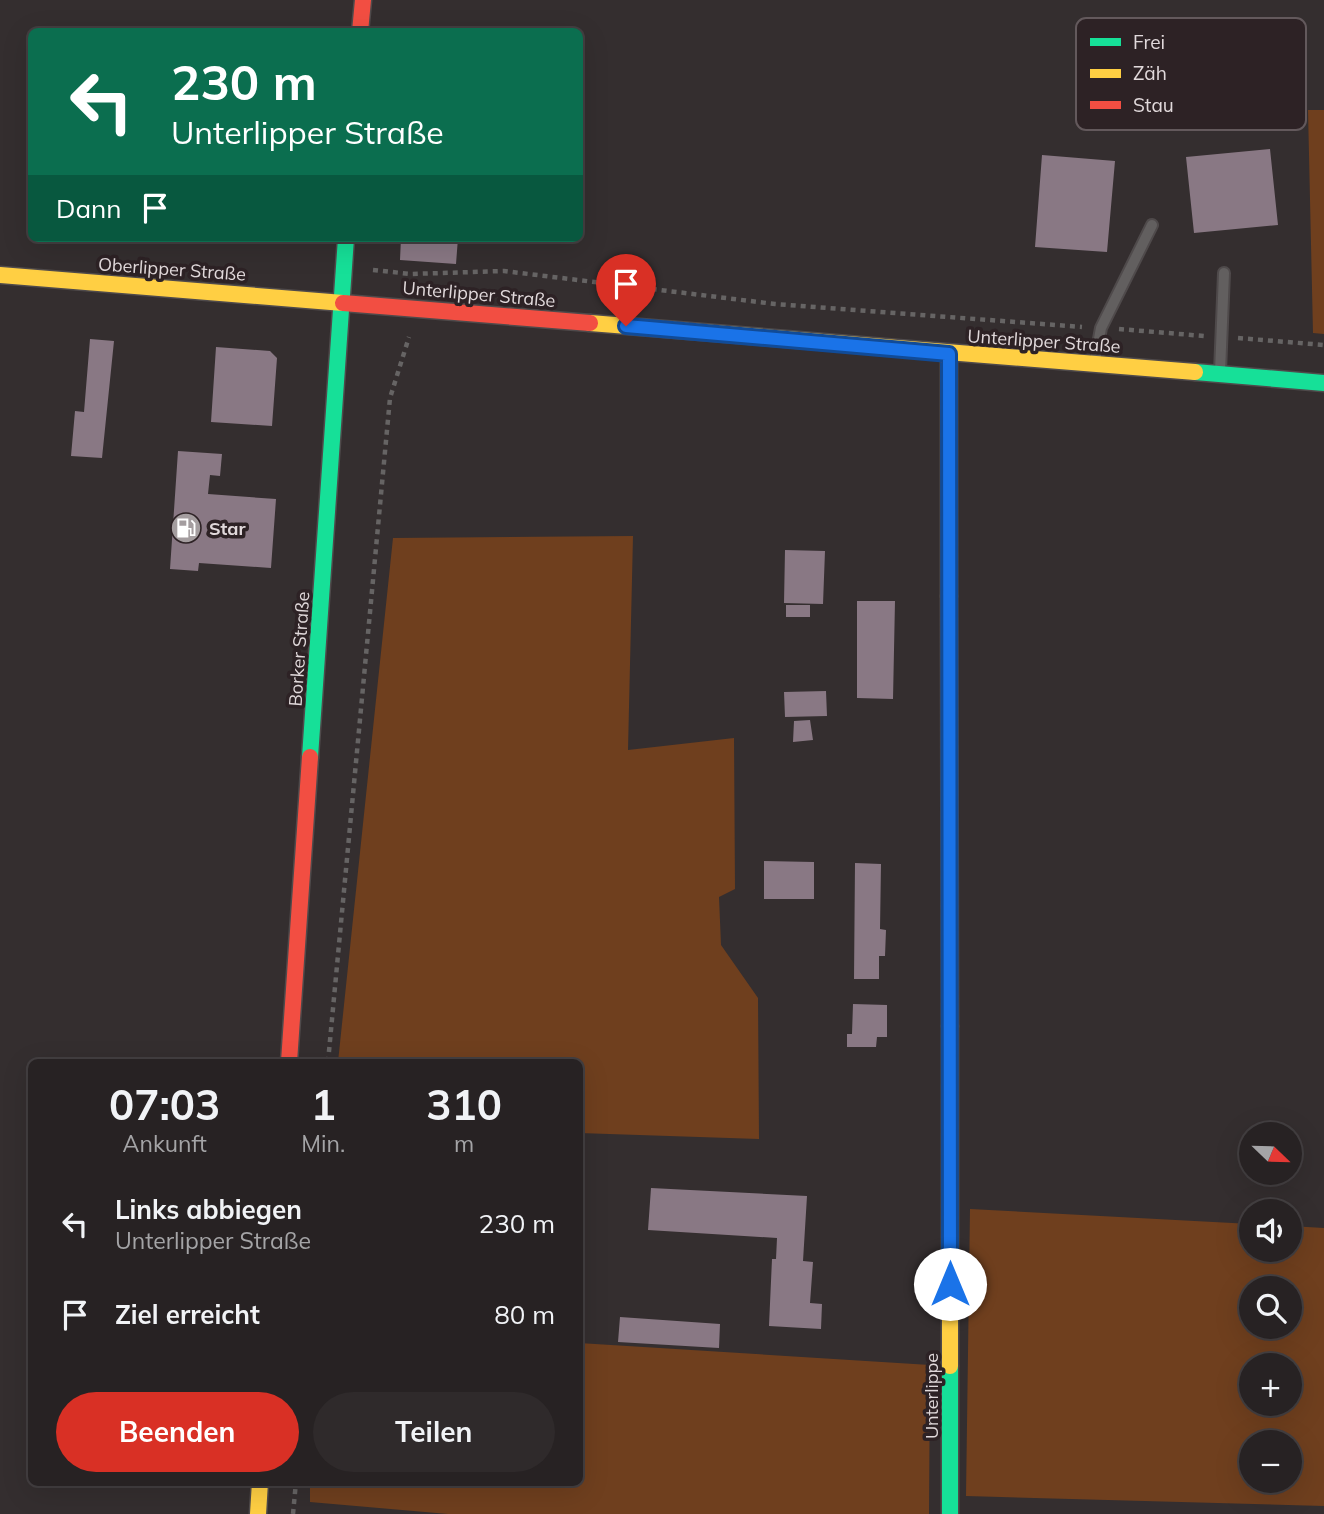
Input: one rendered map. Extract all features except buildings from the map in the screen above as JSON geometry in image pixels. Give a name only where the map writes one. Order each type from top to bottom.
[{"type":"street","points":[[360,28],[363,0]]},
{"type":"street","name":"Borker Straße","points":[[289,1059],[346,242]]},
{"type":"street","name":"Oberlipper Straße","points":[[0,275],[342,302]]},
{"type":"street","name":"Unterlipper Straße","points":[[342,302],[1324,383]]},
{"type":"street","name":"Unterlippe","points":[[949,354],[950,1514]]},
{"type":"street","points":[[258,1514],[260,1486]]},
{"type":"lane","points":[[1094,363],[1101,328],[1152,225]]},
{"type":"lane","points":[[1220,375],[1224,273]]},
{"type":"path","points":[[372,270],[411,274],[504,271],[775,304],[1324,345]]},
{"type":"path","points":[[328,1059],[390,398],[409,341],[411,274]]},
{"type":"path","points":[[293,1514],[296,1486]]},
{"type":"shaded area","points":[[1308,110],[1324,110],[1324,334],[1313,333]]},
{"type":"shaded area","points":[[633,536],[628,750],[734,738],[735,889],[719,897],[721,945],[758,998],[759,1139],[583,1133],[583,1059],[338,1059],[393,538]]},
{"type":"shaded area","points":[[970,1209],[1239,1223],[1239,1262],[1302,1262],[1302,1227],[1324,1228],[1324,1506],[966,1496]]},
{"type":"shaded area","points":[[583,1343],[930,1365],[929,1514],[448,1514],[310,1502],[310,1486],[583,1486]]},
{"type":"traffic: fast","points":[[310,757],[346,242]]},
{"type":"traffic: fast","points":[[1195,372],[1324,383]]},
{"type":"traffic: fast","points":[[949,596],[950,1026]]},
{"type":"traffic: fast","points":[[950,1366],[950,1514]]},
{"type":"traffic: slow","points":[[0,275],[343,303]]},
{"type":"traffic: slow","points":[[590,323],[1195,372]]},
{"type":"traffic: slow","points":[[950,1026],[950,1366]]},
{"type":"traffic: slow","points":[[258,1514],[260,1486]]},
{"type":"traffic: jam","points":[[360,28],[363,0]]},
{"type":"traffic: jam","points":[[343,303],[590,323]]},
{"type":"traffic: jam","points":[[949,354],[949,596]]},
{"type":"traffic: jam","points":[[289,1059],[310,757]]},
{"type":"place","name":"Star","points":[[186,528]]},
{"type":"route","points":[[626,326],[949,354],[950,1284]]}]
